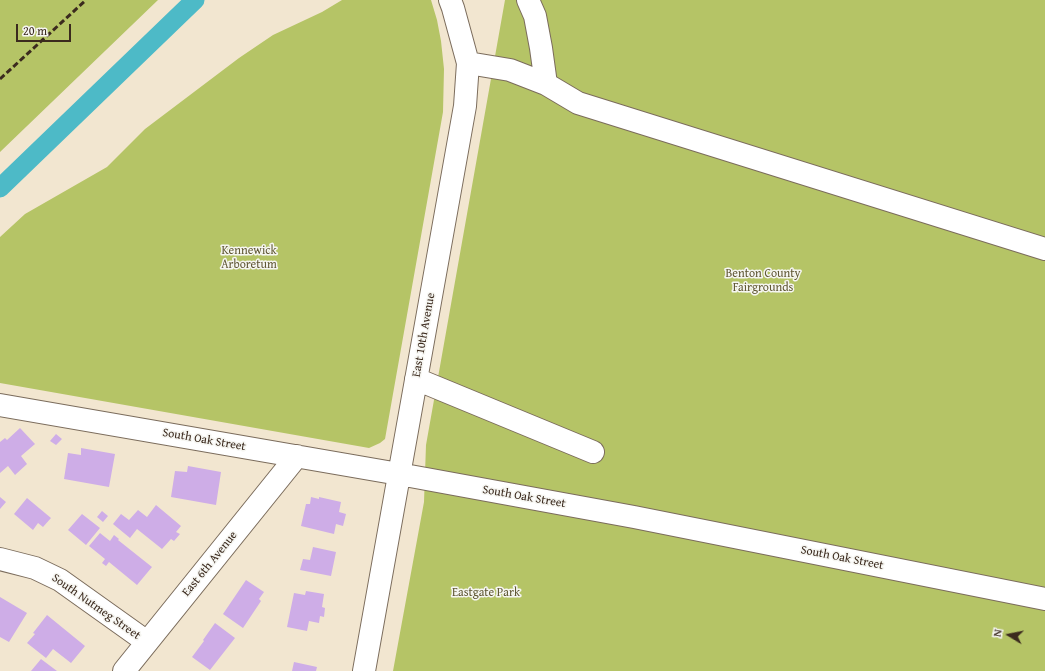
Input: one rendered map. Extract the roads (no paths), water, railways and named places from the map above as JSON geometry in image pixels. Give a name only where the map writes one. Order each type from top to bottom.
[{"type":"street","name":"East 10th Avenue","points":[[364,671],[465,106],[468,64],[450,0]]},
{"type":"street","points":[[528,0],[535,16],[546,84]]},
{"type":"street","points":[[468,64],[510,70],[546,84],[578,103],[1045,249]]},
{"type":"street","points":[[416,379],[593,452]]},
{"type":"street","name":"South Oak Street","points":[[0,405],[399,474],[634,517],[1045,599]]},
{"type":"street","name":"East 6th Avenue","points":[[124,671],[297,456]]},
{"type":"street","name":"South Nutmeg Street","points":[[0,559],[35,568],[60,580],[147,642]]},
{"type":"waterway","points":[[0,188],[195,0]]},
{"type":"railway","points":[[0,79],[86,0]]},
{"type":"park label","name":"Kennewick Arboretum","points":[[249,258]]},
{"type":"park label","name":"Benton County Fairgrounds","points":[[763,281]]},
{"type":"park label","name":"Eastgate Park","points":[[486,593]]}]
